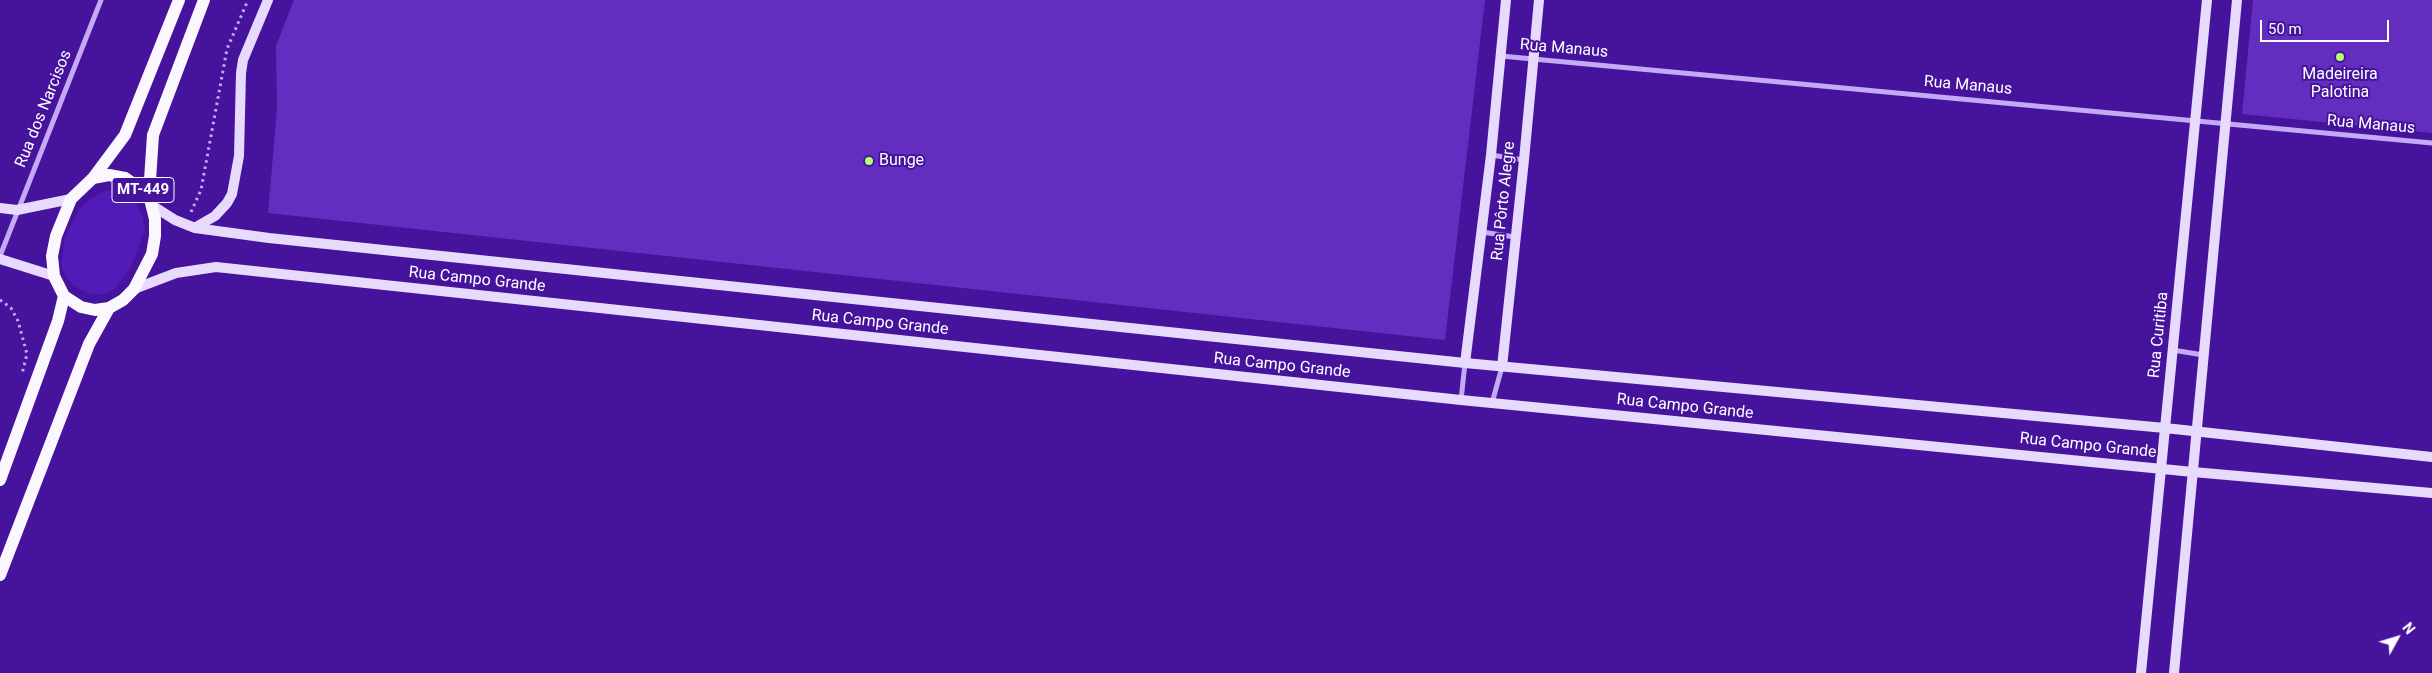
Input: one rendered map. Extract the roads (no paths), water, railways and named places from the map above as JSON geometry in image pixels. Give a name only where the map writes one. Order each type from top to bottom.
[{"type":"main road","name":"MT-449","points":[[64,296],[54,276],[52,256],[56,236],[71,199],[93,178],[125,135],[179,0]]},
{"type":"main road","name":"MT-449","points":[[0,576],[89,344],[109,308],[123,300],[134,289],[152,254],[155,227],[151,200],[152,134],[204,0]]},
{"type":"main road","name":"MT-449","points":[[93,178],[109,176],[125,178],[151,200]]},
{"type":"main road","points":[[0,480],[58,321],[64,296],[81,307],[95,310],[109,308]]},
{"type":"street","name":"Rua dos Narcisos","points":[[0,258],[17,210],[101,0]]},
{"type":"street","points":[[190,226],[215,216],[227,203],[232,194],[239,156],[241,73],[248,49],[268,0]]},
{"type":"street","name":"Rua Pôrto Alegre","points":[[1461,400],[1491,155],[1506,0]]},
{"type":"street","name":"Rua Pôrto Alegre","points":[[1492,403],[1502,367],[1524,160],[1538,0]]},
{"type":"street","name":"Rua Curitiba","points":[[2141,673],[2207,0]]},
{"type":"street","points":[[2174,673],[2236,0]]},
{"type":"street","name":"Rua Manaus","points":[[1501,56],[2432,143]]},
{"type":"street","points":[[1491,155],[1524,160]]},
{"type":"street","points":[[0,208],[17,210],[71,199]]},
{"type":"street","name":"Rua Campo Grande","points":[[151,200],[190,226],[288,240],[1502,367],[2165,428],[2432,457]]},
{"type":"street","points":[[1481,232],[1516,237]]},
{"type":"street","points":[[0,258],[54,276]]},
{"type":"street","name":"Rua Campo Grande","points":[[134,289],[176,273],[216,267],[1461,400],[2192,472],[2432,493]]},
{"type":"street","points":[[2172,350],[2204,355]]},
{"type":"place","name":"Madeireira Palotina","points":[[2340,57]]},
{"type":"place","name":"Bunge","points":[[869,161]]}]
